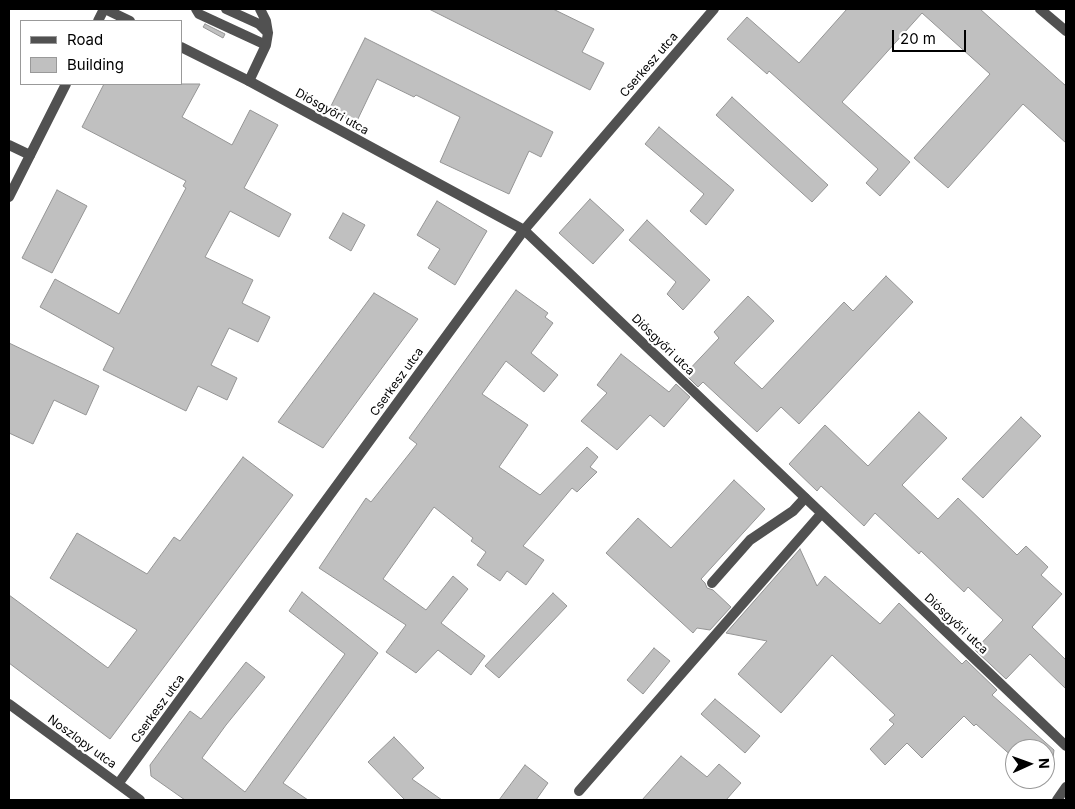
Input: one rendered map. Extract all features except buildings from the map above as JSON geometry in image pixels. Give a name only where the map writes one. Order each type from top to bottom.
[{"type":"street","points":[[99,20],[105,9],[128,20]]},
{"type":"street","points":[[196,9],[200,14],[266,45]]},
{"type":"street","points":[[226,9],[259,24],[268,33]]},
{"type":"street","points":[[249,81],[266,45],[268,33],[266,21],[260,9]]},
{"type":"street","name":"Cserkesz utca","points":[[118,784],[524,230],[714,9]]},
{"type":"street","points":[[1040,9],[1066,31]]},
{"type":"street","name":"Diósgyőri utca","points":[[182,48],[249,81],[524,230],[1066,746]]},
{"type":"street","points":[[9,197],[65,85]]},
{"type":"street","points":[[9,145],[30,155]]},
{"type":"street","points":[[712,583],[750,540],[793,511],[805,498]]},
{"type":"street","points":[[579,791],[821,514]]},
{"type":"street","name":"Noszlopy utca","points":[[9,704],[140,800]]},
{"type":"street","points":[[1057,800],[1066,787]]}]
